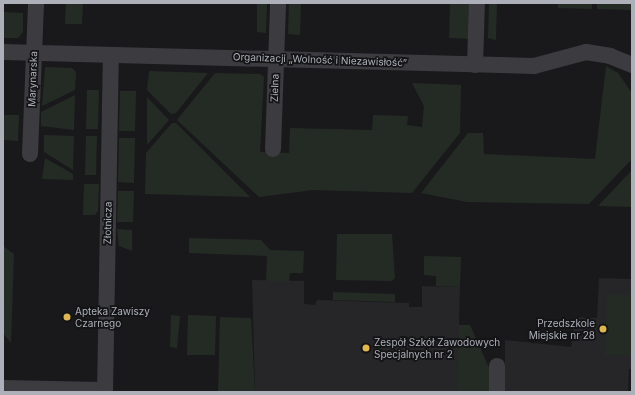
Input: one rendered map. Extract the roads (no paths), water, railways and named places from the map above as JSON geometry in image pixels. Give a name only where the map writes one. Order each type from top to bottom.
[{"type":"street","name":"Marynarska","points":[[30,154],[36,3]]},
{"type":"street","name":"Zielna","points":[[273,149],[278,3]]},
{"type":"street","points":[[475,65],[477,3]]},
{"type":"street","name":"Organizacji „Wolność i Niezawisłość”","points":[[3,52],[538,66],[566,55],[586,52],[632,65]]},
{"type":"street","name":"Złotnicza","points":[[105,391],[112,55]]},
{"type":"street","points":[[497,366],[497,392]]},
{"type":"street","points":[[11,389],[105,391]]},
{"type":"place","name":"Apteka Zawiszy Czarnego","points":[[67,317]]},
{"type":"place","name":"Przedszkole Miejskie nr 28","points":[[603,329]]},
{"type":"place","name":"Zespół Szkół Zawodowych Specjalnych nr 2","points":[[366,348]]}]
